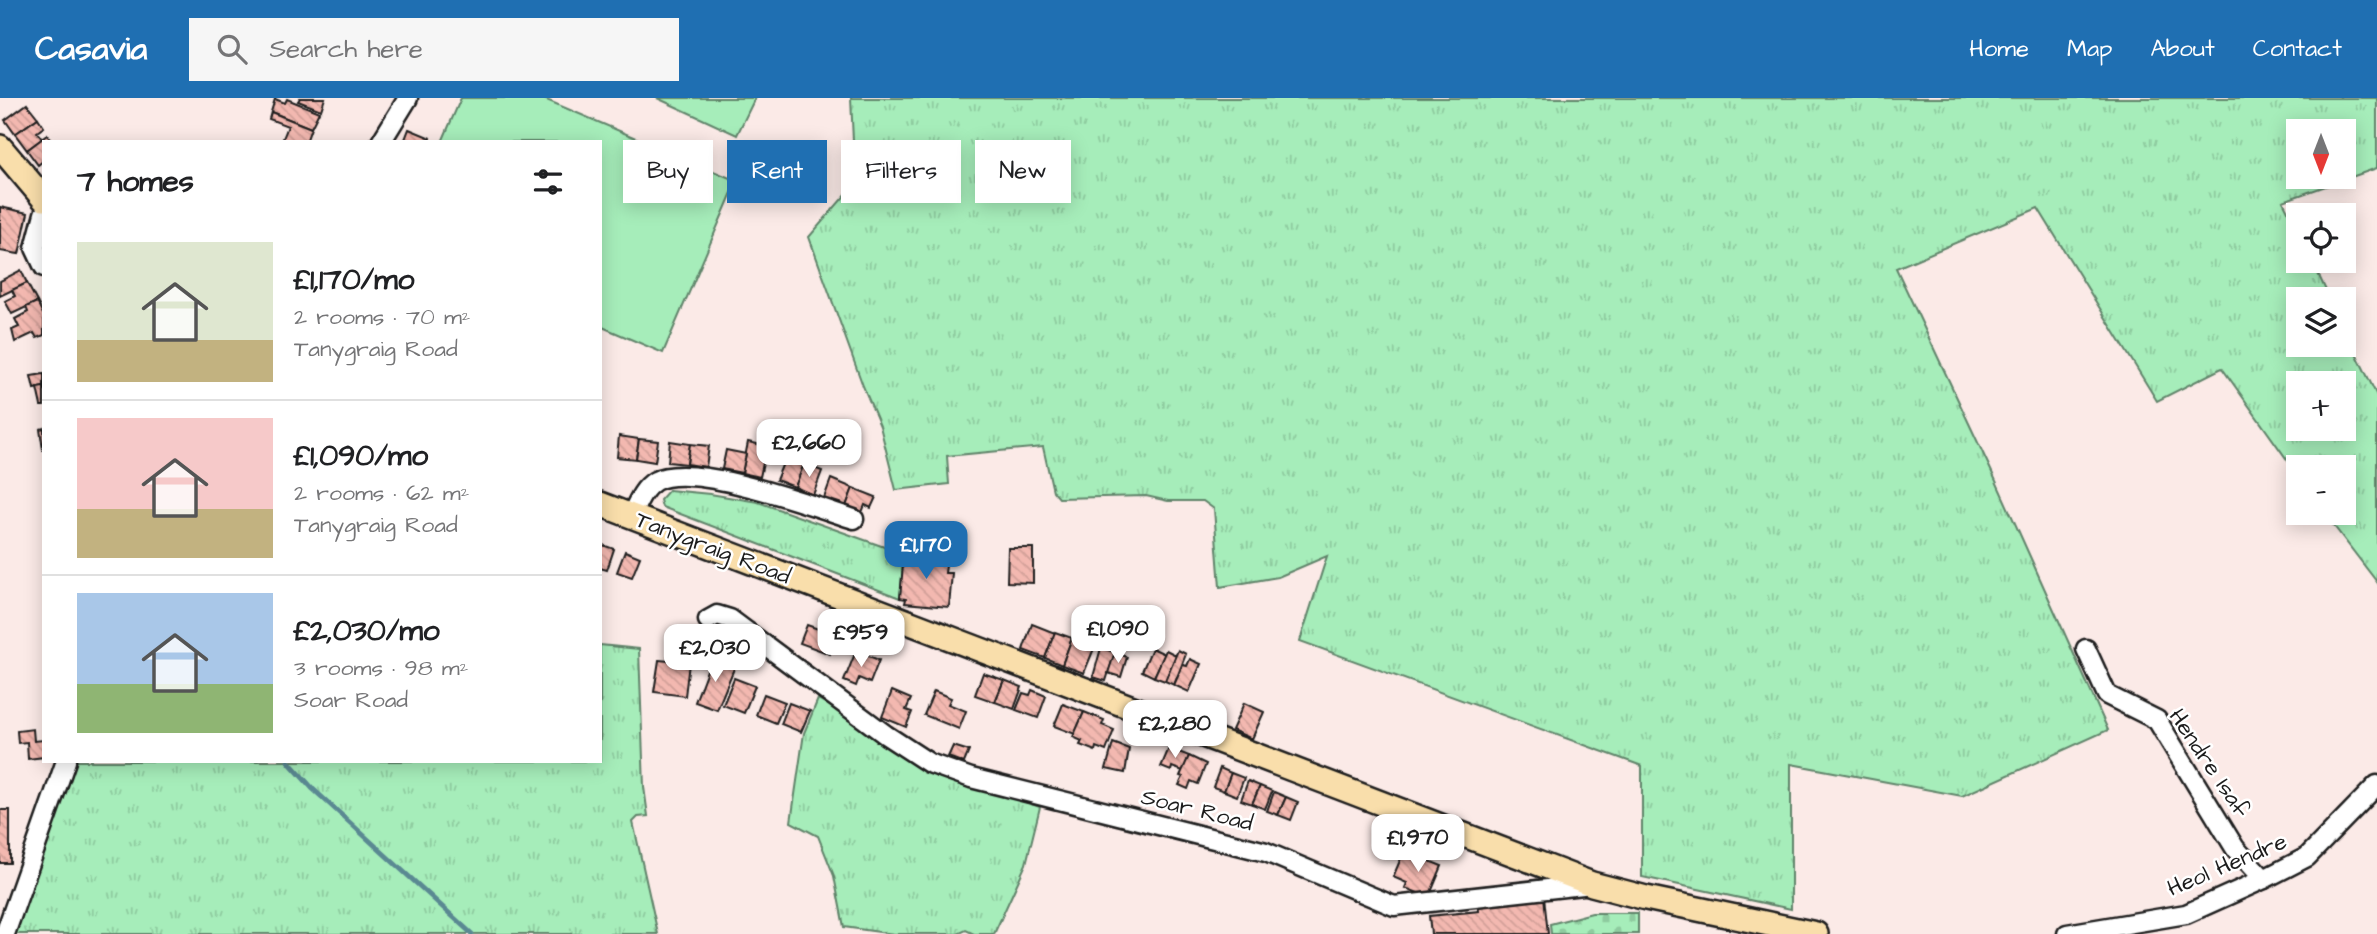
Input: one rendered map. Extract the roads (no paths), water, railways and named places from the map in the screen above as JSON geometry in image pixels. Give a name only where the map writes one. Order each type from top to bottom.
[{"type":"main road","points":[[0,147],[42,197]]},
{"type":"main road","name":"Tanygraig Road","points":[[602,505],[1592,884],[1816,934]]},
{"type":"street","points":[[382,140],[408,98]]},
{"type":"street","points":[[42,222],[35,248],[42,263]]},
{"type":"street","points":[[631,516],[642,494],[655,482],[675,475],[711,479],[755,489],[854,519]]},
{"type":"street","name":"Soar Road","points":[[708,620],[717,615],[730,619],[929,763],[971,778],[1266,852],[1394,906],[1592,884]]},
{"type":"street","name":"Hendre Isaf","points":[[2086,649],[2107,695],[2157,720],[2235,848],[2264,879]]},
{"type":"street","points":[[5,934],[65,763]]},
{"type":"street","name":"Heol Hendre","points":[[2067,934],[2186,914],[2264,879],[2308,857],[2377,785]]},
{"type":"waterway","points":[[290,763],[313,789],[472,934]]}]
